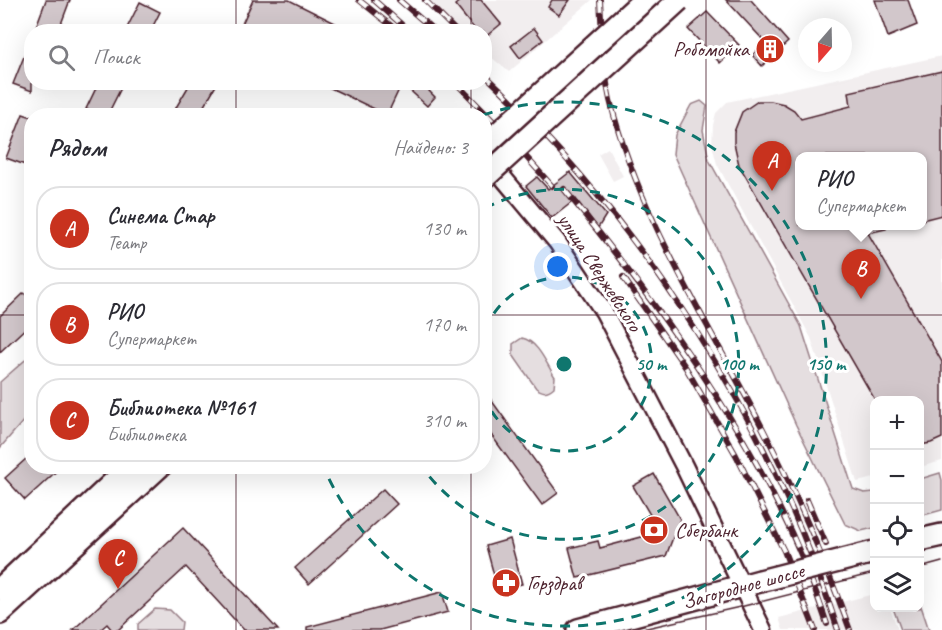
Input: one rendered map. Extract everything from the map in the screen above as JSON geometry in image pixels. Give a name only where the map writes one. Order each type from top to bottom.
[{"type":"main road","points":[[492,139],[644,0]]},
{"type":"main road","points":[[492,171],[679,0]]},
{"type":"main road","points":[[0,589],[122,474]]},
{"type":"main road","points":[[0,613],[151,474]]},
{"type":"main road","points":[[924,539],[942,535]]},
{"type":"main road","name":"Загородное шоссе","points":[[578,630],[870,553]]},
{"type":"street","name":"улица Свержевского","points":[[492,165],[557,242],[604,312],[751,583],[763,630]]},
{"type":"shaded area","points":[[420,0],[592,0],[509,72],[492,58],[492,24],[450,24]]},
{"type":"shaded area","points":[[942,56],[942,461],[924,466],[924,396],[870,396],[870,479],[857,482],[811,338],[717,164],[712,145],[716,113],[727,102]]},
{"type":"shaded area","points":[[701,101],[707,106],[703,130],[709,160],[801,326],[853,489],[870,492],[870,529],[861,531],[845,524],[796,425],[673,154],[675,135],[691,105]]},
{"type":"shaded area","points":[[608,148],[623,176],[613,181],[598,154]]},
{"type":"shaded area","points":[[522,338],[537,348],[555,377],[554,387],[545,392],[536,388],[513,355],[513,344]]},
{"type":"shaded area","points":[[24,361],[24,420],[0,448],[0,382]]},
{"type":"shaded area","points":[[940,473],[942,510],[924,515],[924,504],[924,478]]},
{"type":"shaded area","points":[[870,595],[870,612],[891,612],[898,630],[783,630],[779,618]]},
{"type":"shaded area","points":[[155,609],[170,610],[182,622],[181,630],[138,630],[138,624]]},
{"type":"shaded area","points":[[894,612],[923,612],[929,630],[901,630]]},
{"type":"building","points":[[46,0],[70,0],[61,24],[37,24]]},
{"type":"building","points":[[253,0],[289,0],[337,24],[242,24]]},
{"type":"building","points":[[461,0],[481,0],[501,24],[492,31],[492,24],[470,24],[455,5]]},
{"type":"building","points":[[552,0],[570,0],[559,15],[548,7]]},
{"type":"building","points":[[726,0],[751,0],[788,42],[762,66],[752,55],[766,43]]},
{"type":"building","points":[[875,0],[908,0],[917,25],[888,37]]},
{"type":"building","points":[[140,2],[160,12],[154,24],[129,24]]},
{"type":"building","points":[[707,12],[739,45],[720,63],[688,29]]},
{"type":"building","points":[[534,28],[543,40],[520,58],[511,46]]},
{"type":"building","points":[[24,56],[24,88],[13,84]]},
{"type":"building","points":[[942,71],[942,215],[927,219],[927,152],[795,152],[795,230],[882,230],[868,233],[942,362],[942,438],[931,443],[924,444],[924,396],[873,396],[739,165],[734,132],[742,112],[758,101],[784,104],[794,110],[801,119],[851,106],[849,92]]},
{"type":"building","points":[[95,90],[120,90],[111,108],[86,108]]},
{"type":"building","points":[[186,90],[213,90],[203,108],[176,108]]},
{"type":"building","points":[[335,90],[399,90],[390,108],[372,108]]},
{"type":"building","points":[[410,90],[430,90],[435,97],[427,106]]},
{"type":"building","points":[[23,114],[24,114],[24,165],[6,158]]},
{"type":"building","points":[[570,172],[606,215],[598,228],[576,199],[552,218],[526,186],[537,177],[548,189]]},
{"type":"building","points":[[24,293],[24,330],[0,352],[0,316]]},
{"type":"building","points":[[492,401],[558,493],[542,505],[492,436]]},
{"type":"building","points":[[24,461],[24,474],[53,474],[25,500],[5,478]]},
{"type":"building","points":[[654,474],[680,519],[666,556],[577,578],[569,548],[598,541],[600,548],[645,536],[652,518],[633,486]]},
{"type":"building","points":[[383,489],[397,504],[309,584],[295,568]]},
{"type":"building","points":[[183,528],[278,630],[244,630],[186,567],[118,630],[112,630],[107,624],[100,630],[73,630]]},
{"type":"building","points":[[510,539],[522,584],[498,590],[486,546]]},
{"type":"building","points":[[442,592],[448,612],[380,630],[307,630],[307,627]]},
{"type":"tram line","points":[[924,567],[942,562]]},
{"type":"tram line","points":[[638,630],[870,574]]},
{"type":"railway","points":[[359,0],[389,24]]},
{"type":"railway","points":[[374,0],[401,24]]},
{"type":"railway","points":[[399,0],[427,24]]},
{"type":"railway","points":[[425,0],[449,24]]},
{"type":"railway","points":[[600,0],[604,63],[610,100],[638,186],[677,269],[763,429],[799,503],[850,630]]},
{"type":"railway","points":[[492,82],[542,132],[597,194],[648,261],[696,330],[739,403],[777,477],[810,553],[838,630]]},
{"type":"railway","points":[[463,90],[480,108]]},
{"type":"railway","points":[[492,120],[552,186]]},
{"type":"railway","points":[[564,189],[642,289],[716,395],[779,506],[805,564],[827,624]]},
{"type":"railway","points":[[623,277],[686,368],[736,455],[784,551],[815,630]]},
{"type":"railway","points":[[807,500],[826,544]]},
{"type":"place","name":"Робомойка","points":[[770,49]]},
{"type":"place","name":"Синема Стар","points":[[772,191]]},
{"type":"place","name":"РИО","points":[[861,299]]},
{"type":"place","name":"Сбербанк","points":[[654,530]]},
{"type":"place","name":"Горздрав","points":[[506,583]]},
{"type":"place","name":"Библиотека №161","points":[[118,589]]}]
